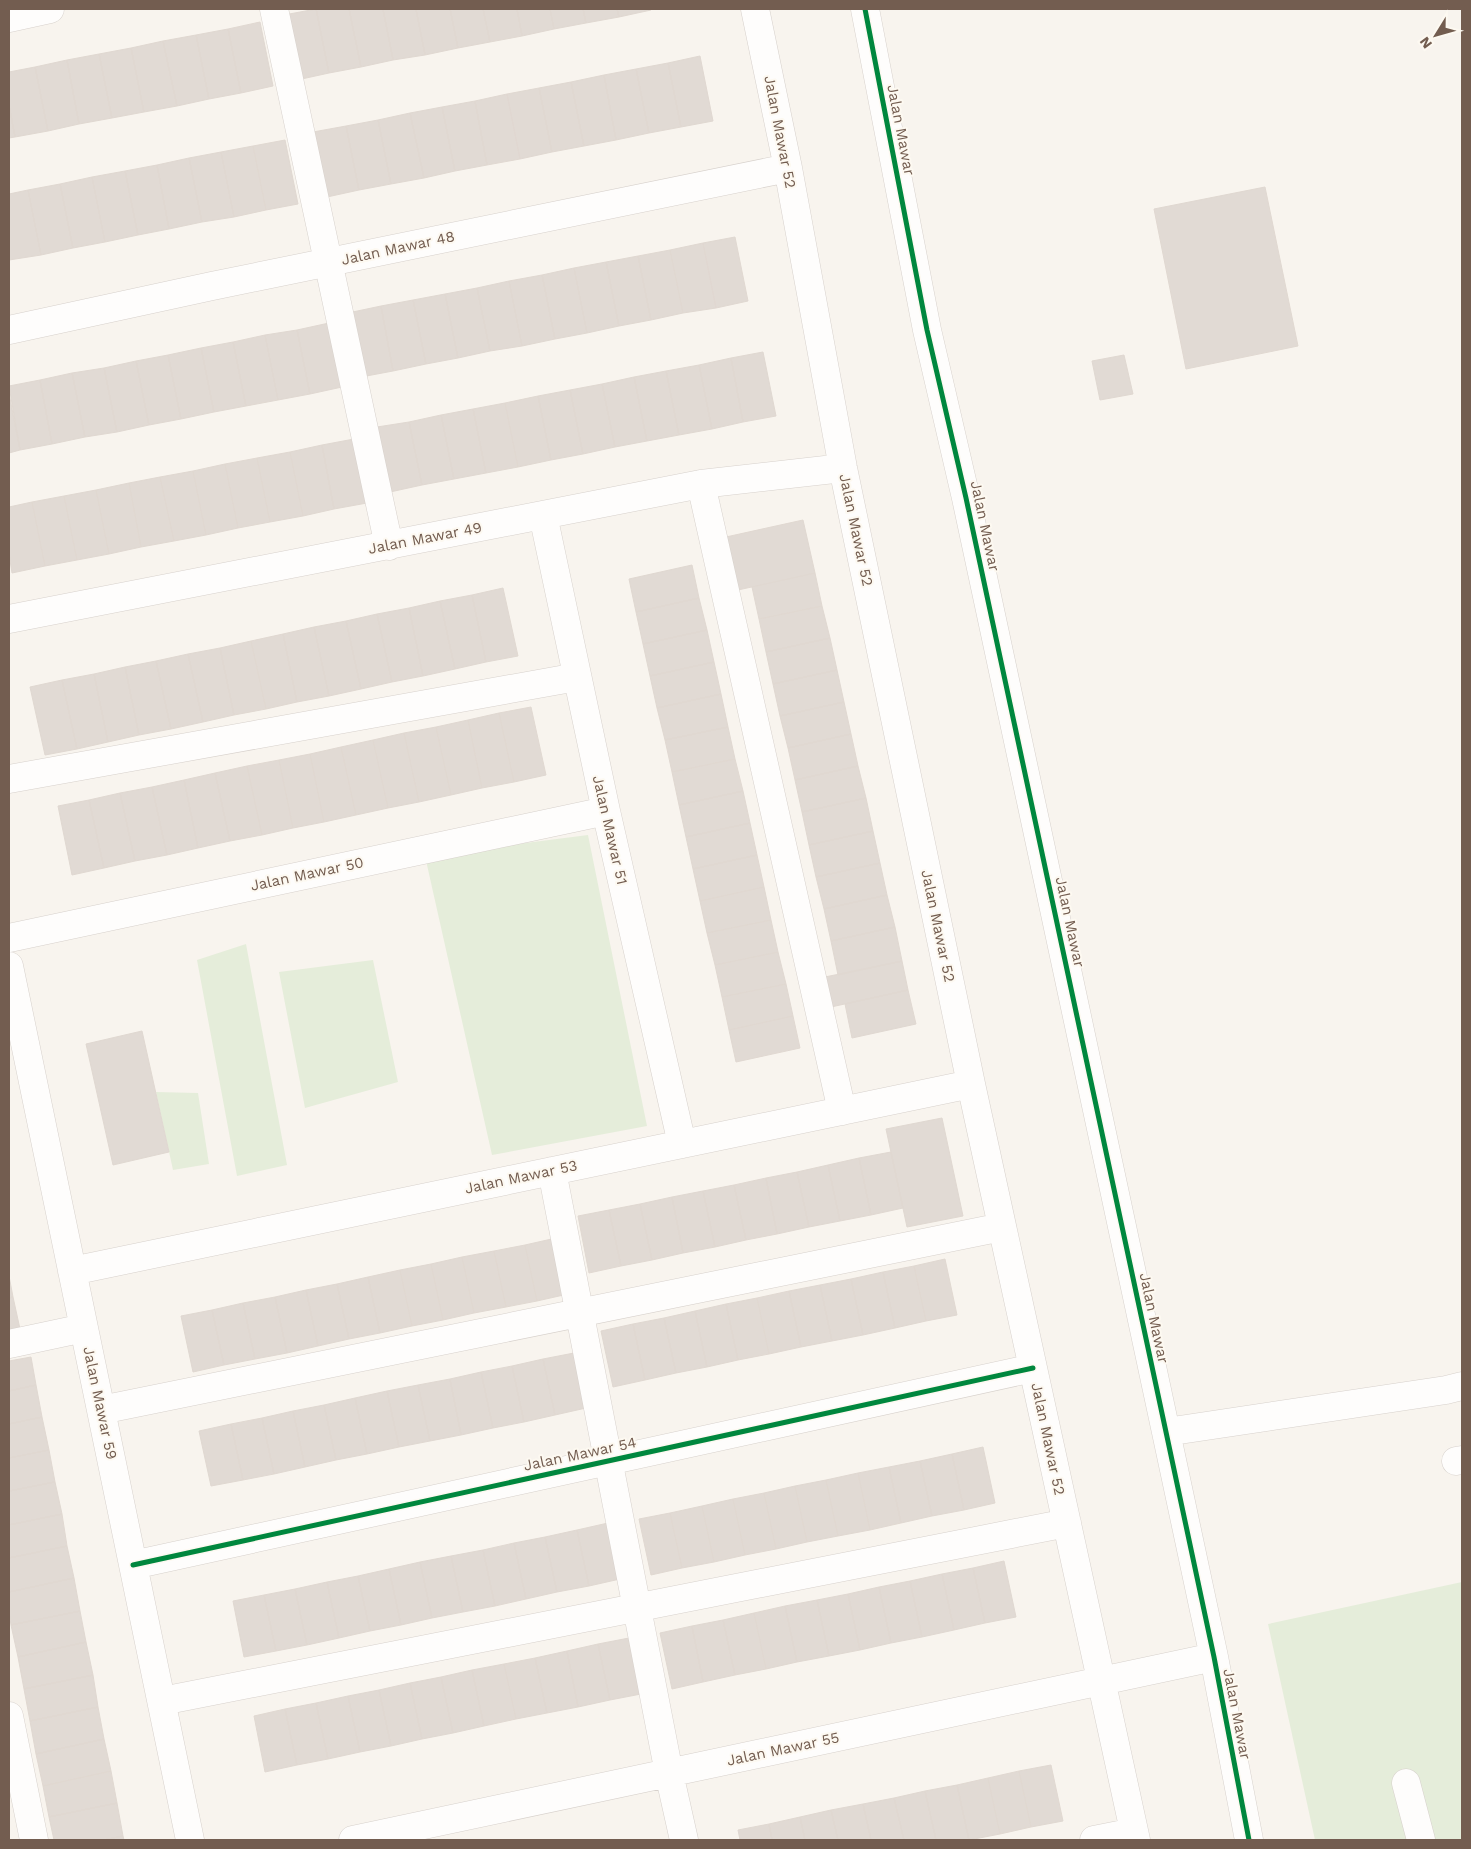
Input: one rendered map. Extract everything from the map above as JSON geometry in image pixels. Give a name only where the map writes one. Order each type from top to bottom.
[{"type":"street","points":[[9,18],[50,9]]},
{"type":"street","points":[[274,9],[389,546]]},
{"type":"street","name":"Jalan Mawar 52","points":[[755,9],[788,168],[843,468],[971,1084],[1135,1836]]},
{"type":"street","name":"Jalan Mawar","points":[[865,9],[927,330],[966,498],[1166,1432],[1214,1658],[1249,1840]]},
{"type":"street","name":"Jalan Mawar 48","points":[[9,330],[788,168]]},
{"type":"street","name":"Jalan Mawar 49","points":[[9,620],[701,484],[843,468]]},
{"type":"street","points":[[701,484],[842,1110]]},
{"type":"street","name":"Jalan Mawar 51","points":[[543,515],[606,811],[682,1144]]},
{"type":"street","points":[[9,779],[577,677]]},
{"type":"street","name":"Jalan Mawar 50","points":[[9,938],[606,811]]},
{"type":"street","name":"Jalan Mawar 59","points":[[9,966],[190,1840]]},
{"type":"street","name":"Jalan Mawar 53","points":[[72,1271],[971,1084]]},
{"type":"street","points":[[552,1171],[669,1773],[684,1840]]},
{"type":"street","points":[[101,1410],[1002,1227]]},
{"type":"street","points":[[9,1344],[84,1328]]},
{"type":"street","name":"Jalan Mawar 54","points":[[133,1566],[1033,1368]]},
{"type":"street","points":[[1166,1432],[1436,1392],[1462,1386]]},
{"type":"street","points":[[162,1701],[1067,1523]]},
{"type":"street","name":"Jalan Mawar 55","points":[[353,1840],[1214,1658]]},
{"type":"street","points":[[9,1716],[34,1840]]},
{"type":"street","points":[[1406,1783],[1421,1840]]},
{"type":"street","points":[[1094,1840],[1135,1836]]},
{"type":"green space","points":[[588,835],[647,1126],[492,1155],[425,856]]},
{"type":"green space","points":[[246,944],[287,1165],[237,1176],[197,960]]},
{"type":"green space","points":[[373,960],[398,1082],[305,1108],[279,972]]},
{"type":"green space","points":[[156,1092],[198,1093],[209,1164],[173,1170]]},
{"type":"green space","points":[[1462,1582],[1462,1840],[1315,1840],[1268,1624]]},
{"type":"building","points":[[316,9],[329,73],[297,80],[284,15]]},
{"type":"building","points":[[316,9],[349,9],[361,67],[329,73]]},
{"type":"building","points":[[349,9],[383,9],[393,60],[361,67]]},
{"type":"building","points":[[383,9],[416,9],[425,55],[393,60]]},
{"type":"building","points":[[416,9],[450,9],[458,48],[425,55]]},
{"type":"building","points":[[450,9],[483,9],[490,42],[458,48]]},
{"type":"building","points":[[483,9],[517,9],[522,36],[490,42]]},
{"type":"building","points":[[517,9],[550,9],[554,29],[522,36]]},
{"type":"building","points":[[550,9],[583,9],[586,23],[554,29]]},
{"type":"building","points":[[583,9],[617,9],[619,17],[586,23]]},
{"type":"building","points":[[617,9],[650,9],[651,10],[619,17]]},
{"type":"building","points":[[260,22],[273,86],[241,93],[228,29]]},
{"type":"building","points":[[228,29],[241,93],[209,99],[196,35]]},
{"type":"building","points":[[196,35],[209,99],[177,106],[163,41]]},
{"type":"building","points":[[163,41],[177,106],[144,112],[131,48]]},
{"type":"building","points":[[131,48],[144,112],[112,118],[99,54]]},
{"type":"building","points":[[99,54],[112,118],[79,124],[67,60]]},
{"type":"building","points":[[700,56],[713,121],[681,127],[668,63]]},
{"type":"building","points":[[67,60],[79,124],[48,131],[35,67]]},
{"type":"building","points":[[668,63],[681,127],[649,133],[636,69]]},
{"type":"building","points":[[35,67],[48,131],[15,137],[9,105],[9,72]]},
{"type":"building","points":[[636,69],[649,133],[616,140],[604,75]]},
{"type":"building","points":[[604,75],[616,140],[584,146],[571,82]]},
{"type":"building","points":[[571,82],[584,146],[552,152],[539,88]]},
{"type":"building","points":[[539,88],[552,152],[520,159],[507,94]]},
{"type":"building","points":[[507,94],[520,159],[487,165],[475,101]]},
{"type":"building","points":[[475,101],[487,165],[455,171],[442,107]]},
{"type":"building","points":[[9,105],[15,137],[9,138]]},
{"type":"building","points":[[442,107],[455,171],[424,178],[410,113]]},
{"type":"building","points":[[410,113],[424,178],[391,184],[378,120]]},
{"type":"building","points":[[378,120],[391,184],[359,190],[346,126]]},
{"type":"building","points":[[346,126],[359,190],[327,197],[313,132]]},
{"type":"building","points":[[285,140],[298,204],[266,210],[253,146]]},
{"type":"building","points":[[253,146],[266,210],[234,217],[221,152]]},
{"type":"building","points":[[221,152],[234,217],[202,222],[189,158]]},
{"type":"building","points":[[189,158],[202,222],[169,229],[157,165]]},
{"type":"building","points":[[157,165],[169,229],[138,235],[125,171]]},
{"type":"building","points":[[125,171],[138,235],[105,242],[92,177]]},
{"type":"building","points":[[92,177],[105,242],[73,248],[60,184]]},
{"type":"building","points":[[60,184],[73,248],[41,255],[28,190]]},
{"type":"building","points":[[1265,187],[1298,346],[1186,369],[1154,209]]},
{"type":"building","points":[[28,190],[41,255],[9,260],[9,194]]},
{"type":"building","points":[[735,237],[748,301],[716,308],[703,243]]},
{"type":"building","points":[[703,243],[716,308],[683,313],[670,250]]},
{"type":"building","points":[[670,250],[683,313],[651,320],[638,256]]},
{"type":"building","points":[[638,256],[651,320],[619,326],[606,262]]},
{"type":"building","points":[[606,262],[619,326],[587,333],[574,268]]},
{"type":"building","points":[[574,268],[587,333],[555,339],[542,275]]},
{"type":"building","points":[[542,275],[555,339],[522,346],[509,281]]},
{"type":"building","points":[[509,281],[522,346],[490,351],[477,288]]},
{"type":"building","points":[[477,288],[490,351],[458,358],[445,294]]},
{"type":"building","points":[[445,294],[458,358],[426,364],[413,300]]},
{"type":"building","points":[[413,300],[426,364],[393,371],[381,306]]},
{"type":"building","points":[[381,306],[393,371],[361,377],[348,313]]},
{"type":"building","points":[[329,323],[342,387],[310,394],[297,330]]},
{"type":"building","points":[[297,330],[310,394],[278,400],[265,335]]},
{"type":"building","points":[[265,335],[278,400],[246,406],[233,342]]},
{"type":"building","points":[[233,342],[246,406],[214,412],[201,348]]},
{"type":"building","points":[[201,348],[214,412],[181,419],[168,355]]},
{"type":"building","points":[[763,352],[776,416],[743,422],[731,358]]},
{"type":"building","points":[[168,355],[181,419],[149,425],[136,361]]},
{"type":"building","points":[[1124,355],[1133,394],[1100,400],[1092,361]]},
{"type":"building","points":[[731,358],[743,422],[712,429],[699,365]]},
{"type":"building","points":[[136,361],[149,425],[117,432],[104,368]]},
{"type":"building","points":[[699,365],[712,429],[679,435],[666,371]]},
{"type":"building","points":[[104,368],[117,432],[85,437],[72,373]]},
{"type":"building","points":[[666,371],[679,435],[647,441],[634,377]]},
{"type":"building","points":[[72,373],[85,437],[52,444],[40,380]]},
{"type":"building","points":[[634,377],[647,441],[615,447],[602,384]]},
{"type":"building","points":[[40,380],[52,444],[20,450],[9,386]]},
{"type":"building","points":[[602,384],[615,447],[583,454],[570,390]]},
{"type":"building","points":[[570,390],[583,454],[551,460],[538,396]]},
{"type":"building","points":[[9,393],[20,450],[9,453]]},
{"type":"building","points":[[538,396],[551,460],[518,467],[505,403]]},
{"type":"building","points":[[505,403],[518,467],[486,473],[473,409]]},
{"type":"building","points":[[473,409],[486,473],[454,479],[441,415]]},
{"type":"building","points":[[441,415],[454,479],[422,485],[409,422]]},
{"type":"building","points":[[409,422],[422,485],[390,492],[377,427]]},
{"type":"building","points":[[354,439],[367,503],[334,509],[322,445]]},
{"type":"building","points":[[322,445],[334,509],[303,516],[290,452]]},
{"type":"building","points":[[290,452],[303,516],[270,522],[257,458]]},
{"type":"building","points":[[257,458],[270,522],[238,528],[225,464]]},
{"type":"building","points":[[225,464],[238,528],[206,535],[193,471]]},
{"type":"building","points":[[193,471],[206,535],[174,541],[160,477]]},
{"type":"building","points":[[160,477],[174,541],[141,547],[129,483]]},
{"type":"building","points":[[129,483],[141,547],[109,554],[96,490]]},
{"type":"building","points":[[96,490],[109,554],[77,560],[64,496]]},
{"type":"building","points":[[64,496],[77,560],[45,566],[32,502]]},
{"type":"building","points":[[32,502],[45,566],[12,573],[9,554],[9,507]]},
{"type":"building","points":[[803,520],[815,573],[738,590],[726,537]]},
{"type":"building","points":[[692,565],[699,598],[636,612],[629,579]]},
{"type":"building","points":[[815,573],[822,606],[759,619],[752,587]]},
{"type":"building","points":[[503,588],[518,656],[486,662],[472,595]]},
{"type":"building","points":[[472,595],[486,662],[455,669],[440,601]]},
{"type":"building","points":[[699,598],[707,630],[643,644],[636,612]]},
{"type":"building","points":[[440,601],[455,669],[423,676],[409,608]]},
{"type":"building","points":[[822,606],[830,638],[766,652],[759,619]]},
{"type":"building","points":[[409,608],[423,676],[392,682],[377,614]]},
{"type":"building","points":[[377,614],[392,682],[361,689],[346,621]]},
{"type":"building","points":[[346,621],[361,689],[329,696],[314,627]]},
{"type":"building","points":[[314,627],[329,696],[297,702],[283,634]]},
{"type":"building","points":[[707,630],[714,662],[650,676],[643,644]]},
{"type":"building","points":[[283,634],[297,702],[266,709],[251,641]]},
{"type":"building","points":[[830,638],[837,670],[773,684],[766,652]]},
{"type":"building","points":[[251,641],[266,709],[234,715],[220,648]]},
{"type":"building","points":[[220,648],[234,715],[203,722],[188,654]]},
{"type":"building","points":[[188,654],[203,722],[171,729],[156,661]]},
{"type":"building","points":[[156,661],[171,729],[139,735],[125,667]]},
{"type":"building","points":[[714,662],[721,694],[657,708],[650,676]]},
{"type":"building","points":[[125,667],[139,735],[108,742],[94,674]]},
{"type":"building","points":[[837,670],[844,702],[780,716],[773,684]]},
{"type":"building","points":[[94,674],[108,742],[77,749],[62,680]]},
{"type":"building","points":[[62,680],[77,749],[45,755],[30,687]]},
{"type":"building","points":[[721,694],[728,727],[665,740],[657,708]]},
{"type":"building","points":[[844,702],[851,734],[788,748],[780,716]]},
{"type":"building","points":[[531,707],[546,775],[514,782],[499,713]]},
{"type":"building","points":[[499,713],[514,782],[482,788],[468,720]]},
{"type":"building","points":[[468,720],[482,788],[451,795],[436,727]]},
{"type":"building","points":[[436,727],[451,795],[419,802],[404,733]]},
{"type":"building","points":[[728,727],[735,759],[672,772],[665,740]]},
{"type":"building","points":[[404,733],[419,802],[388,808],[373,740]]},
{"type":"building","points":[[851,734],[858,766],[795,780],[788,748]]},
{"type":"building","points":[[373,740],[388,808],[356,815],[341,747]]},
{"type":"building","points":[[341,747],[356,815],[324,822],[310,754]]},
{"type":"building","points":[[310,754],[324,822],[293,828],[279,760]]},
{"type":"building","points":[[735,759],[743,791],[679,805],[672,772]]},
{"type":"building","points":[[279,760],[293,828],[262,835],[247,766]]},
{"type":"building","points":[[247,766],[262,835],[230,841],[215,773]]},
{"type":"building","points":[[858,766],[866,798],[802,812],[795,780]]},
{"type":"building","points":[[215,773],[230,841],[198,848],[184,780]]},
{"type":"building","points":[[184,780],[198,848],[167,855],[152,787]]},
{"type":"building","points":[[152,787],[167,855],[135,861],[120,793]]},
{"type":"building","points":[[743,791],[750,823],[686,837],[679,805]]},
{"type":"building","points":[[120,793],[135,861],[104,868],[89,800]]},
{"type":"building","points":[[866,798],[873,831],[809,845],[802,812]]},
{"type":"building","points":[[89,800],[104,868],[72,875],[58,806]]},
{"type":"building","points":[[750,823],[757,855],[693,869],[686,837]]},
{"type":"building","points":[[873,831],[880,863],[816,877],[809,845]]},
{"type":"building","points":[[757,855],[764,887],[700,901],[693,869]]},
{"type":"building","points":[[880,863],[887,895],[824,909],[816,877]]},
{"type":"building","points":[[764,887],[771,920],[707,933],[700,901]]},
{"type":"building","points":[[887,895],[895,927],[831,941],[824,909]]},
{"type":"building","points":[[771,920],[778,952],[715,965],[707,933]]},
{"type":"building","points":[[895,927],[902,961],[838,975],[831,941]]},
{"type":"building","points":[[778,952],[786,984],[722,997],[715,965]]},
{"type":"building","points":[[902,961],[908,990],[831,1007],[825,977]]},
{"type":"building","points":[[786,984],[793,1016],[729,1030],[722,997]]},
{"type":"building","points":[[908,990],[916,1024],[852,1038],[845,1004]]},
{"type":"building","points":[[793,1016],[800,1048],[736,1062],[729,1030]]},
{"type":"building","points":[[142,1031],[169,1152],[113,1165],[86,1044]]},
{"type":"building","points":[[942,1118],[963,1216],[907,1227],[886,1129]]},
{"type":"building","points":[[891,1152],[903,1208],[871,1215],[859,1158]]},
{"type":"building","points":[[859,1158],[871,1215],[840,1221],[828,1165]]},
{"type":"building","points":[[828,1165],[840,1221],[809,1227],[797,1172]]},
{"type":"building","points":[[797,1172],[809,1227],[777,1234],[766,1178]]},
{"type":"building","points":[[766,1178],[777,1234],[746,1240],[734,1185]]},
{"type":"building","points":[[734,1185],[746,1240],[715,1247],[703,1191]]},
{"type":"building","points":[[703,1191],[715,1247],[683,1253],[672,1197]]},
{"type":"building","points":[[672,1197],[683,1253],[652,1260],[640,1204]]},
{"type":"building","points":[[640,1204],[652,1260],[621,1266],[609,1210]]},
{"type":"building","points":[[609,1210],[621,1266],[589,1273],[578,1216]]},
{"type":"building","points":[[556,1238],[568,1294],[537,1301],[525,1245]]},
{"type":"building","points":[[525,1245],[537,1301],[506,1307],[494,1251]]},
{"type":"building","points":[[494,1251],[506,1307],[474,1313],[462,1257]]},
{"type":"building","points":[[462,1257],[474,1313],[443,1320],[431,1264]]},
{"type":"building","points":[[945,1259],[957,1315],[926,1321],[914,1266]]},
{"type":"building","points":[[431,1264],[443,1320],[412,1326],[400,1270]]},
{"type":"building","points":[[914,1266],[926,1321],[895,1328],[883,1272]]},
{"type":"building","points":[[400,1270],[412,1326],[380,1333],[368,1277]]},
{"type":"building","points":[[883,1272],[895,1328],[863,1335],[851,1279]]},
{"type":"building","points":[[9,1276],[13,1297],[9,1298]]},
{"type":"building","points":[[368,1277],[380,1333],[349,1339],[337,1284]]},
{"type":"building","points":[[851,1279],[863,1335],[832,1341],[820,1285]]},
{"type":"building","points":[[337,1284],[349,1339],[318,1346],[306,1290]]},
{"type":"building","points":[[820,1285],[832,1341],[801,1347],[789,1291]]},
{"type":"building","points":[[306,1290],[318,1346],[287,1353],[275,1297]]},
{"type":"building","points":[[789,1291],[801,1347],[769,1354],[757,1298]]},
{"type":"building","points":[[13,1297],[20,1329],[9,1331],[9,1298]]},
{"type":"building","points":[[275,1297],[287,1353],[255,1359],[243,1303]]},
{"type":"building","points":[[757,1298],[769,1354],[738,1360],[726,1304]]},
{"type":"building","points":[[243,1303],[255,1359],[224,1365],[212,1310]]},
{"type":"building","points":[[726,1304],[738,1360],[707,1367],[695,1311]]},
{"type":"building","points":[[212,1310],[224,1365],[193,1372],[181,1316]]},
{"type":"building","points":[[695,1311],[707,1367],[676,1373],[664,1318]]},
{"type":"building","points":[[664,1318],[676,1373],[645,1380],[633,1324]]},
{"type":"building","points":[[633,1324],[645,1380],[613,1387],[601,1331]]},
{"type":"building","points":[[574,1353],[586,1408],[555,1415],[543,1359]]},
{"type":"building","points":[[31,1357],[36,1385],[9,1391],[9,1361]]},
{"type":"building","points":[[543,1359],[555,1415],[524,1422],[512,1366]]},
{"type":"building","points":[[512,1366],[524,1422],[493,1428],[481,1372]]},
{"type":"building","points":[[481,1372],[493,1428],[461,1435],[450,1379]]},
{"type":"building","points":[[450,1379],[461,1435],[430,1441],[418,1385]]},
{"type":"building","points":[[36,1385],[42,1417],[9,1424],[9,1391]]},
{"type":"building","points":[[418,1385],[430,1441],[399,1447],[387,1391]]},
{"type":"building","points":[[387,1391],[399,1447],[367,1454],[355,1398]]},
{"type":"building","points":[[355,1398],[367,1454],[336,1460],[324,1405]]},
{"type":"building","points":[[324,1405],[336,1460],[305,1467],[293,1411]]},
{"type":"building","points":[[293,1411],[305,1467],[274,1474],[262,1418]]},
{"type":"building","points":[[42,1417],[49,1450],[9,1458],[9,1424]]},
{"type":"building","points":[[262,1418],[274,1474],[243,1480],[231,1424]]},
{"type":"building","points":[[231,1424],[243,1480],[211,1486],[199,1431]]},
{"type":"building","points":[[983,1447],[995,1503],[964,1510],[952,1454]]},
{"type":"building","points":[[49,1450],[55,1482],[9,1491],[9,1458]]},
{"type":"building","points":[[952,1454],[964,1510],[932,1516],[920,1461]]},
{"type":"building","points":[[920,1461],[932,1516],[901,1523],[889,1467]]},
{"type":"building","points":[[889,1467],[901,1523],[870,1530],[858,1473]]},
{"type":"building","points":[[858,1473],[870,1530],[838,1536],[826,1480]]},
{"type":"building","points":[[826,1480],[838,1536],[807,1542],[795,1486]]},
{"type":"building","points":[[55,1482],[62,1514],[9,1525],[9,1491]]},
{"type":"building","points":[[795,1486],[807,1542],[776,1549],[764,1493]]},
{"type":"building","points":[[764,1493],[776,1549],[745,1555],[733,1499]]},
{"type":"building","points":[[733,1499],[745,1555],[714,1562],[702,1506]]},
{"type":"building","points":[[702,1506],[714,1562],[682,1568],[670,1513]]},
{"type":"building","points":[[670,1513],[682,1568],[651,1575],[639,1519]]},
{"type":"building","points":[[62,1514],[67,1546],[9,1558],[9,1525]]},
{"type":"building","points":[[608,1523],[620,1579],[589,1586],[577,1530]]},
{"type":"building","points":[[577,1530],[589,1586],[557,1592],[545,1537]]},
{"type":"building","points":[[545,1537],[557,1592],[526,1599],[514,1543]]},
{"type":"building","points":[[514,1543],[526,1599],[495,1606],[483,1550]]},
{"type":"building","points":[[67,1546],[74,1578],[9,1592],[9,1558]]},
{"type":"building","points":[[483,1550],[495,1606],[463,1612],[451,1556]]},
{"type":"building","points":[[451,1556],[463,1612],[432,1618],[420,1562]]},
{"type":"building","points":[[1004,1561],[1016,1617],[985,1623],[973,1568]]},
{"type":"building","points":[[420,1562],[432,1618],[401,1625],[389,1569]]},
{"type":"building","points":[[973,1568],[985,1623],[954,1630],[942,1574]]},
{"type":"building","points":[[389,1569],[401,1625],[370,1631],[358,1576]]},
{"type":"building","points":[[942,1574],[954,1630],[922,1637],[910,1581]]},
{"type":"building","points":[[358,1576],[370,1631],[339,1638],[327,1582]]},
{"type":"building","points":[[74,1578],[80,1611],[11,1625],[9,1592]]},
{"type":"building","points":[[910,1581],[922,1637],[891,1643],[879,1587]]},
{"type":"building","points":[[327,1582],[339,1638],[307,1645],[295,1589]]},
{"type":"building","points":[[879,1587],[891,1643],[860,1650],[848,1594]]},
{"type":"building","points":[[295,1589],[307,1645],[276,1651],[264,1595]]},
{"type":"building","points":[[848,1594],[860,1650],[829,1656],[817,1600]]},
{"type":"building","points":[[264,1595],[276,1651],[244,1657],[233,1601]]},
{"type":"building","points":[[817,1600],[829,1656],[797,1662],[785,1606]]},
{"type":"building","points":[[785,1606],[797,1662],[766,1669],[754,1613]]},
{"type":"building","points":[[80,1611],[86,1642],[18,1657],[11,1625]]},
{"type":"building","points":[[754,1613],[766,1669],[735,1675],[723,1620]]},
{"type":"building","points":[[723,1620],[735,1675],[703,1682],[692,1626]]},
{"type":"building","points":[[692,1626],[703,1682],[672,1689],[660,1633]]},
{"type":"building","points":[[629,1638],[641,1694],[610,1700],[598,1644]]},
{"type":"building","points":[[86,1642],[93,1675],[24,1689],[18,1657]]},
{"type":"building","points":[[598,1644],[610,1700],[578,1707],[567,1651]]},
{"type":"building","points":[[567,1651],[578,1707],[547,1713],[535,1658]]},
{"type":"building","points":[[535,1658],[547,1713],[516,1719],[504,1664]]},
{"type":"building","points":[[504,1664],[516,1719],[484,1726],[472,1670]]},
{"type":"building","points":[[472,1670],[484,1726],[453,1733],[441,1677]]},
{"type":"building","points":[[93,1675],[98,1707],[30,1721],[24,1689]]},
{"type":"building","points":[[441,1677],[453,1733],[422,1739],[410,1683]]},
{"type":"building","points":[[410,1683],[422,1739],[391,1746],[379,1690]]},
{"type":"building","points":[[379,1690],[391,1746],[360,1752],[348,1696]]},
{"type":"building","points":[[348,1696],[360,1752],[328,1759],[316,1703]]},
{"type":"building","points":[[316,1703],[328,1759],[297,1765],[285,1709]]},
{"type":"building","points":[[98,1707],[104,1739],[36,1754],[30,1721]]},
{"type":"building","points":[[285,1709],[297,1765],[265,1772],[254,1716]]},
{"type":"building","points":[[104,1739],[111,1771],[43,1786],[36,1754]]},
{"type":"building","points":[[1051,1765],[1063,1821],[1031,1827],[1019,1771]]},
{"type":"building","points":[[111,1771],[117,1803],[49,1817],[43,1786]]},
{"type":"building","points":[[1019,1771],[1031,1827],[1000,1834],[988,1778]]},
{"type":"building","points":[[988,1778],[1000,1834],[969,1840],[957,1785]]},
{"type":"building","points":[[957,1785],[969,1840],[936,1840],[925,1791]]},
{"type":"building","points":[[925,1791],[936,1840],[904,1840],[894,1798]]},
{"type":"building","points":[[894,1798],[904,1840],[871,1840],[863,1804]]},
{"type":"building","points":[[117,1803],[123,1836],[103,1840],[54,1840],[49,1817]]},
{"type":"building","points":[[863,1804],[871,1840],[838,1840],[831,1810]]},
{"type":"building","points":[[831,1810],[838,1840],[805,1840],[800,1817]]},
{"type":"building","points":[[800,1817],[805,1840],[772,1840],[769,1824]]},
{"type":"building","points":[[769,1824],[772,1840],[740,1840],[738,1830]]},
{"type":"building","points":[[123,1836],[124,1840],[103,1840]]},
{"type":"cycle path","points":[[865,9],[927,330],[966,498],[1214,1657],[1249,1840]]},
{"type":"cycle path","points":[[133,1565],[1033,1368]]}]
